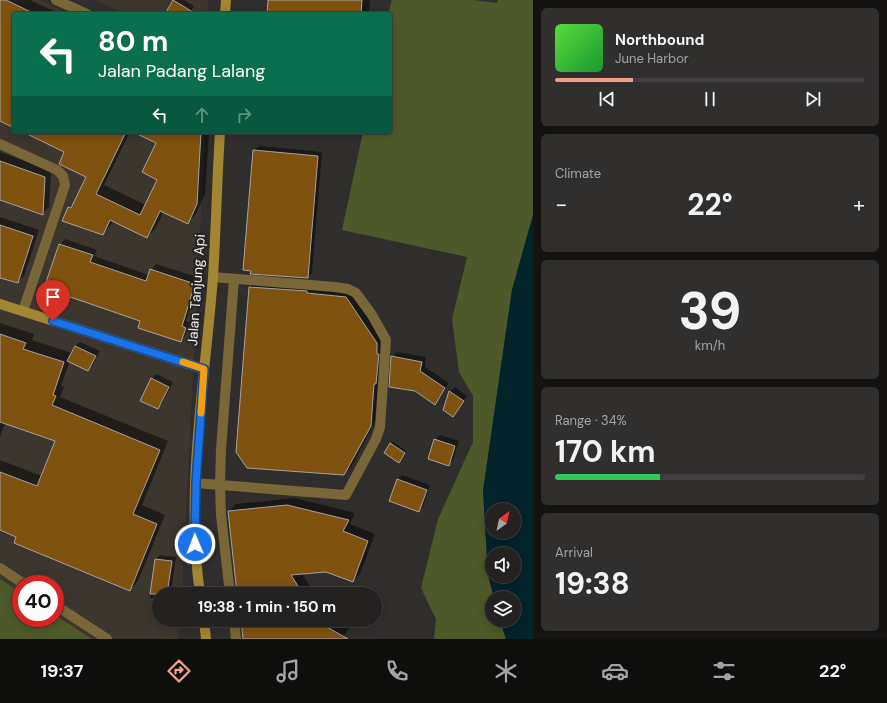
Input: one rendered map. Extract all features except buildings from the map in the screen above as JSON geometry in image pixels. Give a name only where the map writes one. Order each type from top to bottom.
[{"type":"street","points":[[56,0],[83,12]]},
{"type":"street","points":[[225,12],[226,0]]},
{"type":"street","name":"Jalan Tanjung Api","points":[[199,587],[195,544],[196,483],[204,369],[213,277],[220,134]]},
{"type":"street","points":[[0,144],[58,170],[63,176],[65,185],[23,311]]},
{"type":"street","points":[[196,483],[346,495],[376,438],[380,427],[386,340],[372,315],[356,293],[348,289],[213,277]]},
{"type":"street","points":[[229,587],[221,515],[220,485],[221,449],[234,278]]},
{"type":"street","points":[[0,304],[204,369]]},
{"type":"street","points":[[0,568],[12,576]]},
{"type":"street","points":[[64,611],[107,639]]},
{"type":"street","points":[[205,627],[206,639]]},
{"type":"street","points":[[235,627],[236,639]]},
{"type":"shaded area","points":[[0,0],[40,0],[66,12],[12,12],[12,134],[205,134],[182,587],[152,587],[152,627],[180,627],[179,639],[90,639],[64,622],[64,575],[12,575],[12,588],[0,580]]},
{"type":"shaded area","points":[[96,0],[208,0],[207,12],[122,12]]},
{"type":"green space","points":[[392,0],[473,0],[497,3],[498,0],[533,0],[533,215],[512,290],[483,491],[486,547],[485,547],[485,583],[490,583],[492,591],[485,591],[485,627],[502,627],[506,639],[434,639],[436,619],[421,588],[438,519],[473,442],[473,396],[459,372],[452,319],[467,257],[342,230],[363,134],[392,134],[392,12],[389,12]]},
{"type":"green space","points":[[0,579],[12,587],[12,627],[64,627],[64,621],[92,639],[0,639]]},
{"type":"water","points":[[533,215],[533,639],[506,639],[502,627],[521,627],[521,591],[492,591],[490,583],[521,583],[521,547],[486,547],[486,539],[521,539],[521,503],[485,503],[485,525],[483,491],[512,290]]},
{"type":"slow traffic","points":[[183,362],[204,369],[201,413]]},
{"type":"route","points":[[53,321],[204,369],[196,483],[195,544]]}]
